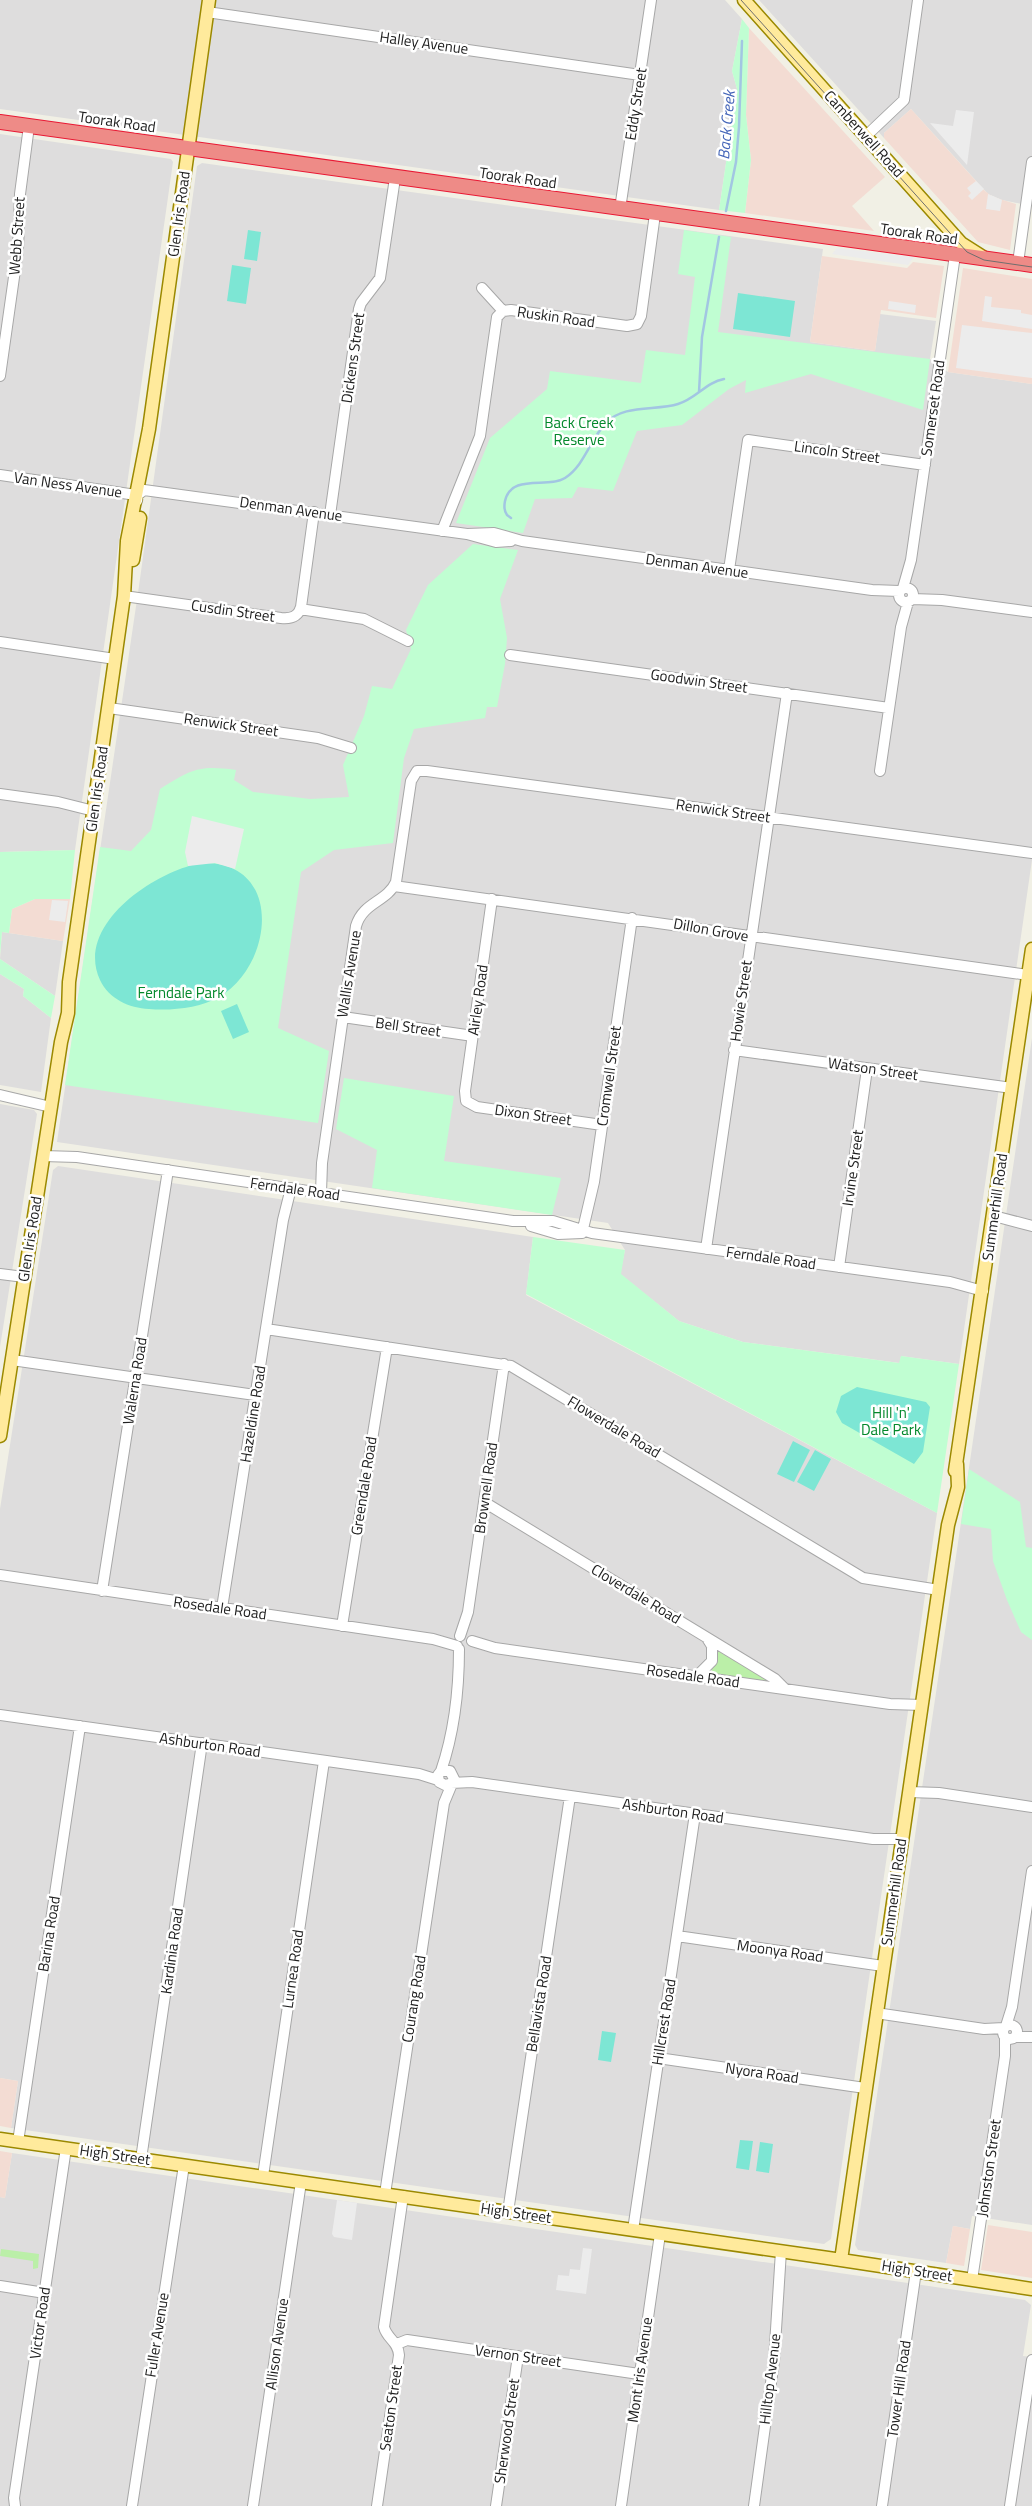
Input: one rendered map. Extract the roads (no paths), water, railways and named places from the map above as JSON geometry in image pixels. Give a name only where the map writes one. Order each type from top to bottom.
[{"type":"highway","name":"Toorak Road","points":[[0,122],[1032,265]]},
{"type":"main road","name":"Camberwell Road","points":[[744,0],[949,229],[968,249],[989,259]]},
{"type":"main road","name":"Glen Iris Road","points":[[0,1436],[3,1403],[12,1360],[61,1042],[68,1013],[69,982],[124,596],[127,541],[132,515],[140,492],[188,148],[206,3]]},
{"type":"main road","points":[[934,252],[948,246],[949,229]]},
{"type":"main road","name":"Glen Iris Road","points":[[124,596],[137,538],[140,477],[149,429]]},
{"type":"main road","name":"Summerhill Road","points":[[841,2260],[939,1590],[948,1525],[948,1492],[957,1464],[1032,949]]},
{"type":"main road","name":"High Street","points":[[0,2139],[403,2196],[1032,2289]]},
{"type":"street","name":"Eddy Street","points":[[620,209],[651,0]]},
{"type":"street","points":[[866,136],[904,100],[918,0]]},
{"type":"street","name":"Halley Avenue","points":[[206,3],[640,75]]},
{"type":"street","name":"Webb Street","points":[[0,376],[18,249],[20,194],[29,126]]},
{"type":"street","points":[[1018,263],[1032,162]]},
{"type":"street","name":"Dickens Street","points":[[330,514],[359,309],[361,303],[380,278],[394,178]]},
{"type":"street","name":"Ruskin Road","points":[[442,531],[480,436],[496,321],[503,312],[511,310],[627,326],[637,324],[641,316],[654,214]]},
{"type":"street","name":"Somerset Road","points":[[880,772],[955,255]]},
{"type":"street","points":[[482,288],[503,312]]},
{"type":"street","name":"Lincoln Street","points":[[729,570],[748,440],[925,464]]},
{"type":"street","name":"Van Ness Avenue","points":[[0,475],[140,492]]},
{"type":"street","name":"Denman Avenue","points":[[140,492],[330,514],[467,534],[488,532],[522,541],[1032,612]]},
{"type":"street","points":[[314,512],[300,609],[364,619],[408,641]]},
{"type":"street","name":"Cusdin Street","points":[[124,596],[286,618],[296,616],[300,609]]},
{"type":"street","points":[[0,642],[116,659]]},
{"type":"street","name":"Goodwin Street","points":[[510,655],[889,708]]},
{"type":"street","name":"Howie Street","points":[[706,1249],[787,693]]},
{"type":"street","name":"Renwick Street","points":[[109,708],[318,738],[351,748]]},
{"type":"street","name":"Renwick Street","points":[[394,886],[410,781],[414,773],[427,771],[1032,853]]},
{"type":"street","points":[[0,794],[94,807]]},
{"type":"street","name":"Dillon Grove","points":[[394,886],[1028,974]]},
{"type":"street","name":"Wallis Avenue","points":[[317,1192],[355,934],[360,916],[394,886]]},
{"type":"street","name":"Airley Road","points":[[466,1101],[492,899]]},
{"type":"street","name":"Cromwell Street","points":[[586,1232],[632,918]]},
{"type":"street","name":"Bell Street","points":[[343,1017],[473,1036]]},
{"type":"street","name":"Watson Street","points":[[734,1050],[1012,1088]]},
{"type":"street","name":"Irvine Street","points":[[839,1267],[867,1068]]},
{"type":"street","points":[[0,1095],[52,1103]]},
{"type":"street","name":"Dixon Street","points":[[466,1101],[477,1107],[602,1125]]},
{"type":"street","name":"Ferndale Road","points":[[44,1152],[513,1221],[553,1221],[586,1232],[983,1286]]},
{"type":"street","name":"Walerna Road","points":[[102,1591],[168,1170]]},
{"type":"street","name":"Hazeldine Road","points":[[222,1608],[288,1188]]},
{"type":"street","points":[[993,1221],[1029,1225]]},
{"type":"street","points":[[0,1274],[24,1277]]},
{"type":"street","name":"Flowerdale Road","points":[[266,1329],[504,1364],[523,1372],[859,1575],[873,1580],[939,1590]]},
{"type":"street","name":"Greendale Road","points":[[342,1626],[386,1347]]},
{"type":"street","points":[[12,1360],[256,1396]]},
{"type":"street","name":"Brownell Road","points":[[446,1778],[448,1752],[504,1364]]},
{"type":"street","name":"Cloverdale Road","points":[[484,1502],[775,1679],[785,1689]]},
{"type":"street","name":"Rosedale Road","points":[[2,1576],[921,1709]]},
{"type":"street","points":[[697,1676],[712,1661],[712,1646],[707,1637]]},
{"type":"street","name":"Ashburton Road","points":[[0,1715],[901,1844]]},
{"type":"street","name":"Barina Road","points":[[18,2142],[80,1726]]},
{"type":"street","name":"Kardinia Road","points":[[141,2159],[202,1743]]},
{"type":"street","name":"Lurnea Road","points":[[263,2176],[324,1761]]},
{"type":"street","name":"Courang Road","points":[[385,2194],[444,1803],[446,1778]]},
{"type":"street","points":[[909,1788],[1032,1807]]},
{"type":"street","name":"Bellavista Road","points":[[508,2212],[570,1796]]},
{"type":"street","name":"Hillcrest Road","points":[[633,2230],[695,1814]]},
{"type":"street","name":"Johnston Street","points":[[972,2280],[1032,1871]]},
{"type":"street","name":"Moonya Road","points":[[677,1936],[883,1966]]},
{"type":"street","points":[[876,2012],[1032,2036]]},
{"type":"street","name":"Nyora Road","points":[[658,2058],[865,2088]]},
{"type":"street","name":"Victor Road","points":[[13,2503],[66,2148]]},
{"type":"street","name":"Fuller Avenue","points":[[132,2506],[184,2165]]},
{"type":"street","name":"Allison Avenue","points":[[253,2506],[300,2182]]},
{"type":"street","name":"Seaton Street","points":[[377,2506],[398,2359],[397,2344],[388,2336],[384,2327],[403,2196]]},
{"type":"street","name":"Mont Iris Avenue","points":[[621,2506],[660,2234]]},
{"type":"street","name":"Hilltop Avenue","points":[[754,2506],[774,2361],[781,2251]]},
{"type":"street","name":"Tower Hill Road","points":[[882,2506],[916,2271]]},
{"type":"street","points":[[0,2286],[45,2293]]},
{"type":"street","name":"Vernon Street","points":[[397,2344],[406,2340],[639,2374]]},
{"type":"street","name":"Sherwood Street","points":[[496,2506],[518,2356]]},
{"type":"street","points":[[1010,2506],[1032,2360]]},
{"type":"waterway","name":"Back Creek","points":[[726,211],[736,162],[742,41]]},
{"type":"waterway","name":"Back Creek","points":[[699,392],[702,337],[719,237]]},
{"type":"waterway","name":"Back Creek","points":[[511,518],[507,515],[504,508],[509,492],[522,484],[558,481],[572,473],[583,459],[600,429],[613,417],[630,410],[669,406],[684,402],[712,383],[724,379]]},
{"type":"tram line","points":[[741,0],[967,252],[984,260],[1032,267]]},
{"type":"park label","name":"Back Creek Reserve","points":[[579,432]]},
{"type":"park label","name":"Ferndale Park","points":[[181,993]]},
{"type":"park label","name":"Hill 'n' Dale Park","points":[[891,1422]]}]
